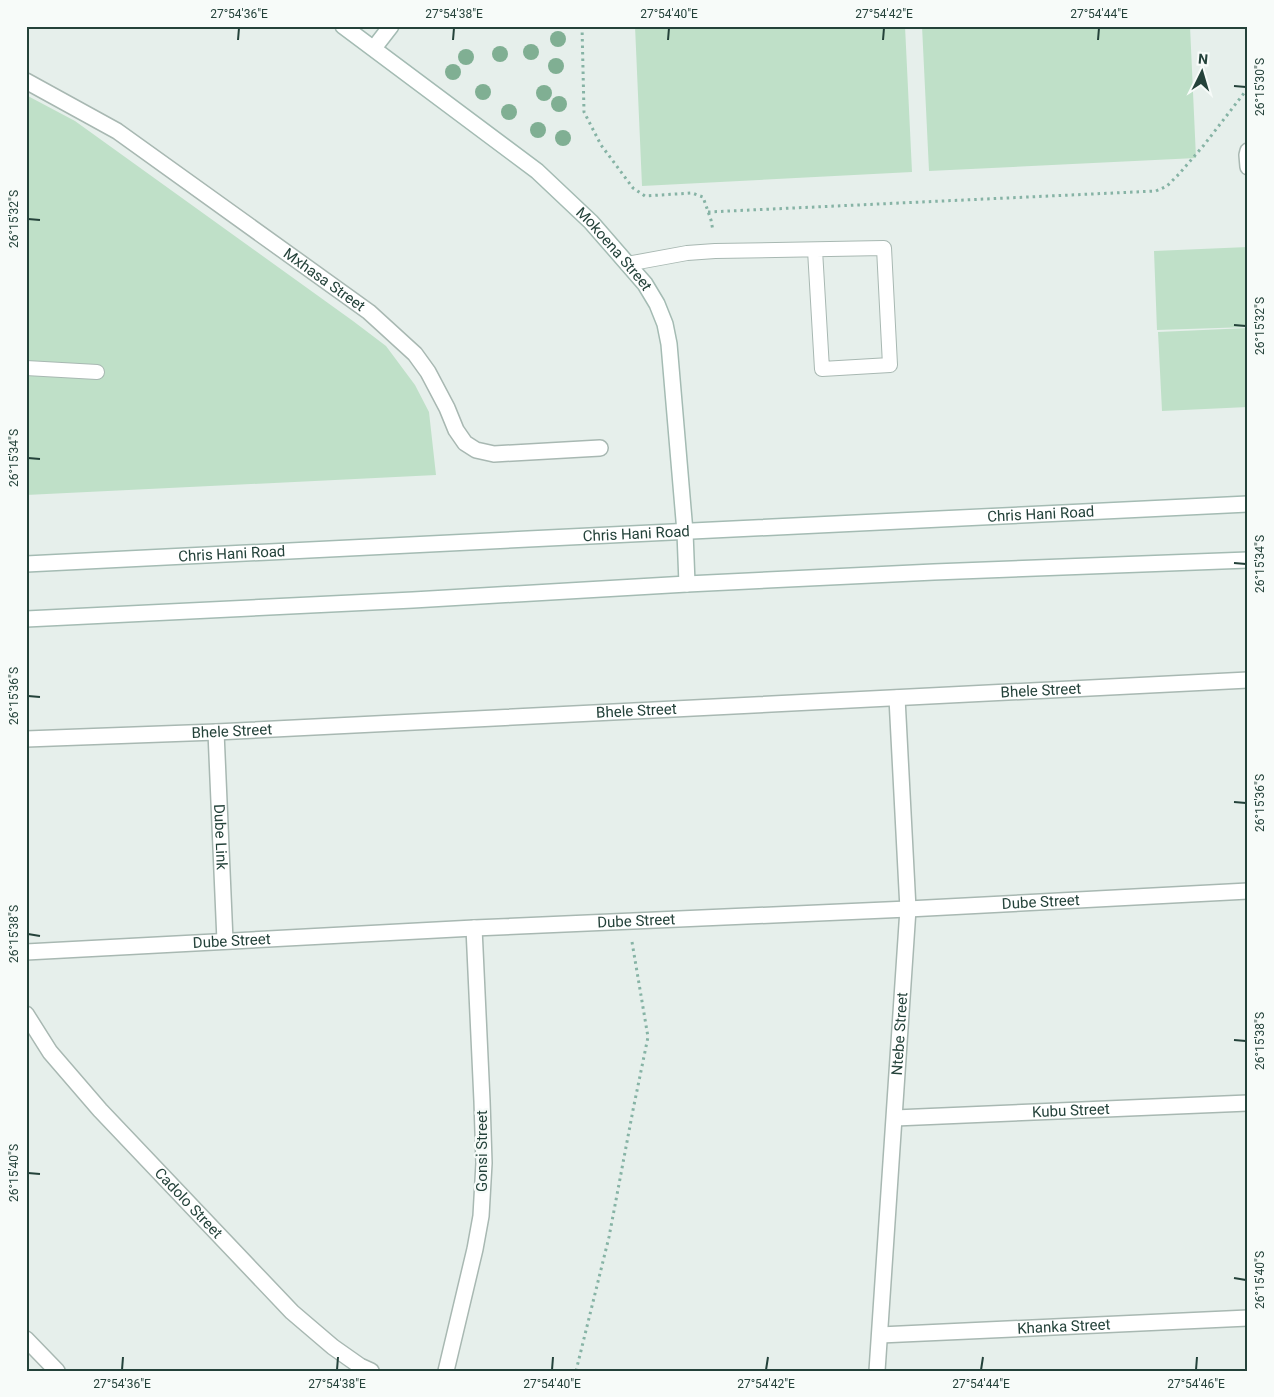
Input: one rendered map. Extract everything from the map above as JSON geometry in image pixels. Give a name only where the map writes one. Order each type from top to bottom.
[{"type":"street","name":"Mokoena Street","points":[[343,26],[537,171],[591,222],[649,291],[657,304],[665,324],[669,344],[685,532],[687,584]]},
{"type":"street","points":[[374,48],[391,26]]},
{"type":"street","name":"Mxhasa Street","points":[[26,81],[117,131],[369,312],[415,354],[428,372],[456,430],[465,443],[476,450],[494,454],[600,448]]},
{"type":"street","points":[[1248,151],[1248,167]]},
{"type":"street","name":"Chris Hani Road","points":[[26,564],[1248,504]]},
{"type":"street","points":[[26,620],[687,584],[1248,560]]},
{"type":"street","name":"Bhele Street","points":[[26,739],[216,732],[1248,680]]},
{"type":"street","name":"Ntebe Street","points":[[877,1371],[908,909],[897,698]]},
{"type":"street","name":"Dube Link","points":[[216,732],[225,941]]},
{"type":"street","name":"Dube Street","points":[[26,952],[474,928],[908,909],[1248,891]]},
{"type":"street","name":"Gonsi Street","points":[[446,1371],[481,1216],[484,1163],[483,1110],[474,928]]},
{"type":"street","name":"Cadolo Street","points":[[26,1014],[50,1052],[88,1095],[292,1312],[332,1347],[360,1366],[371,1371]]},
{"type":"street","name":"Kubu Street","points":[[895,1118],[1248,1103]]},
{"type":"street","name":"Khanka Street","points":[[880,1334],[1248,1318]]},
{"type":"street","points":[[26,1339],[57,1371]]},
{"type":"lane","points":[[627,264],[687,253],[716,251],[884,248],[890,365],[822,369],[815,250]]},
{"type":"lane","points":[[26,368],[97,372]]},
{"type":"path","points":[[582,26],[584,112],[601,146],[633,188],[645,196],[692,193],[703,197],[708,212],[1156,191],[1167,186],[1179,174],[1204,146],[1248,88]]},
{"type":"path","points":[[576,1371],[609,1237],[648,1037],[628,922]]},
{"type":"green space","points":[[635,26],[905,26],[912,172],[642,186]]},
{"type":"green space","points":[[922,26],[1190,26],[1196,158],[929,171]]},
{"type":"green space","points":[[26,95],[75,121],[386,346],[415,385],[429,412],[436,475],[26,495]]},
{"type":"green space","points":[[1248,247],[1248,327],[1157,330],[1154,251]]},
{"type":"green space","points":[[1248,328],[1248,407],[1162,411],[1158,332]]}]
